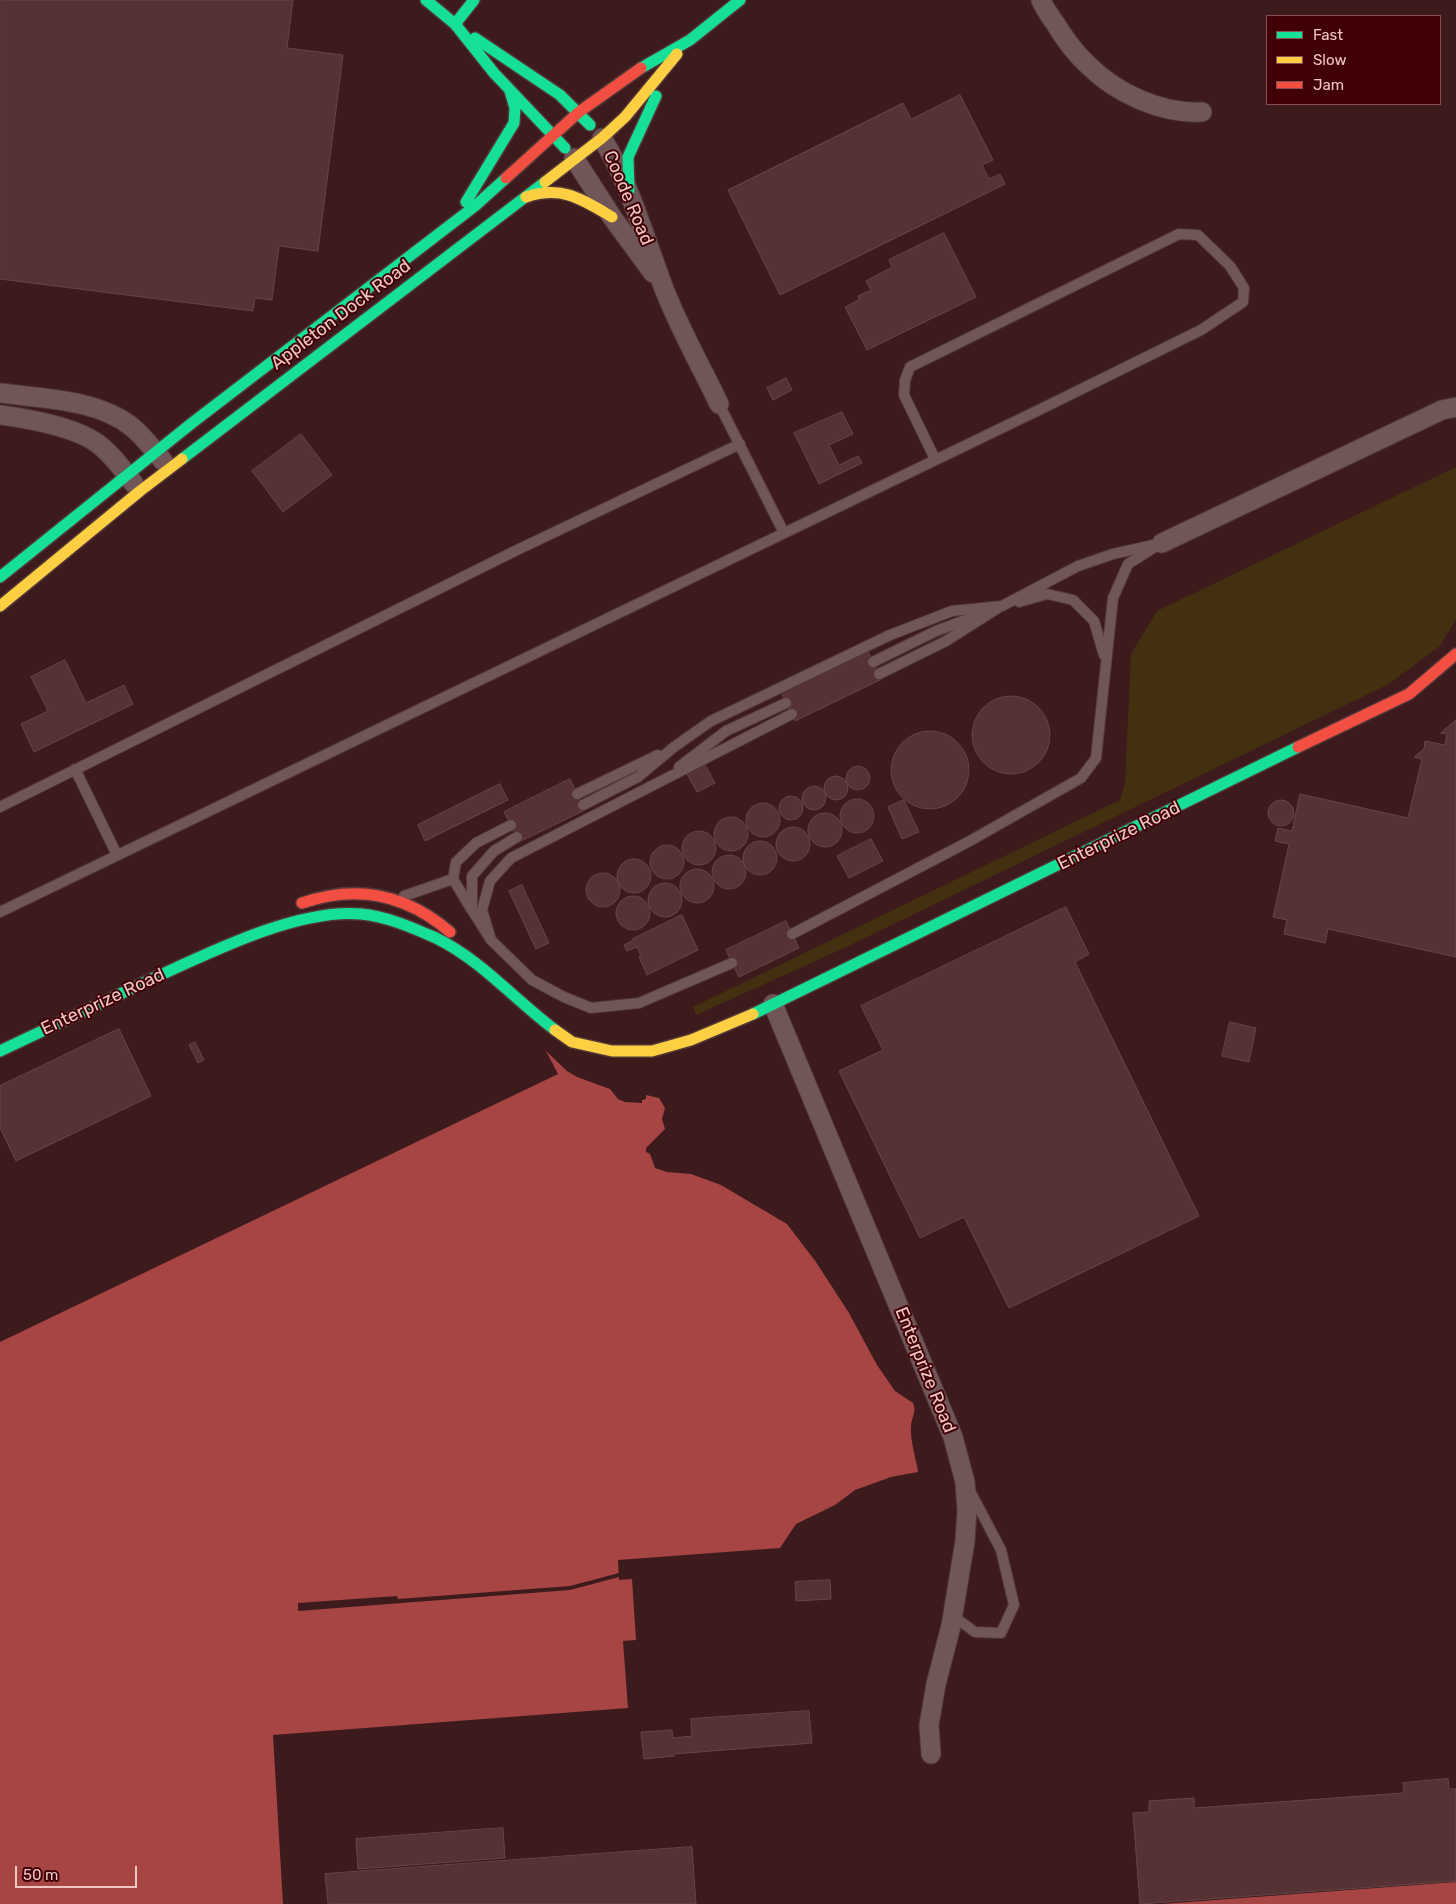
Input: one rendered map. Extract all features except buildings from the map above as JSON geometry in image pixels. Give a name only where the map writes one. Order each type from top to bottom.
[{"type":"street","name":"Coode Road","points":[[426,0],[457,26],[490,46],[560,95],[579,112],[602,138],[629,190],[664,288],[720,404]]},
{"type":"street","points":[[457,26],[474,0]]},
{"type":"street","name":"Appleton Dock Road","points":[[0,577],[155,452],[475,206],[579,112],[622,80],[693,37],[740,0]]},
{"type":"street","points":[[1041,0],[1062,35],[1088,66],[1117,87],[1163,108],[1186,113],[1202,112]]},
{"type":"street","name":"Coode Road","points":[[457,26],[510,91],[574,158],[612,217],[664,288]]},
{"type":"street","name":"Appleton Dock Road","points":[[0,606],[168,468],[602,138],[624,117],[693,37]]},
{"type":"street","points":[[490,46],[548,74]]},
{"type":"street","points":[[629,190],[628,156],[642,123],[677,54]]},
{"type":"street","points":[[594,89],[622,80]]},
{"type":"street","points":[[445,229],[465,204],[514,123],[515,108],[510,91]]},
{"type":"street","points":[[525,198],[538,192],[554,190],[569,194],[612,217]]},
{"type":"street","points":[[0,393],[84,405],[110,415],[130,426],[142,437],[168,468]]},
{"type":"street","points":[[1162,543],[1442,410],[1456,407]]},
{"type":"street","points":[[0,415],[49,424],[76,433],[97,443],[113,457],[140,491]]},
{"type":"street","name":"Enterprize Road","points":[[0,1051],[206,954],[270,929],[322,915],[361,914],[402,924],[437,939],[471,959],[530,1011],[572,1042],[612,1051],[652,1050],[691,1040],[773,1004],[1409,694],[1456,654]]},
{"type":"street","name":"Enterprize Road","points":[[293,908],[311,900],[356,892],[394,899],[428,914],[454,935],[471,959]]},
{"type":"street","name":"Enterprize Road","points":[[206,954],[274,916]]},
{"type":"street","name":"Enterprize Road","points":[[773,1004],[953,1437],[965,1482],[967,1510],[965,1541],[953,1616],[936,1684],[929,1725],[930,1754]]},
{"type":"lane","points":[[0,912],[1043,408],[1200,330],[1243,302],[1244,288],[1230,266],[1198,235],[1179,234],[910,367],[904,380],[904,395],[935,459]]},
{"type":"lane","points":[[720,404],[784,533]]},
{"type":"lane","points":[[0,807],[519,549],[740,444]]},
{"type":"lane","points":[[879,674],[946,641],[1002,606],[1078,566],[1112,554],[1162,543]]},
{"type":"lane","points":[[792,934],[968,842],[1081,778],[1096,758],[1113,598],[1128,564],[1162,543]]},
{"type":"lane","points":[[873,662],[936,631],[1002,606],[1047,594],[1073,600],[1094,621],[1106,660]]},
{"type":"lane","points":[[583,805],[638,777],[674,747],[711,721],[890,634],[952,611],[1002,606]]},
{"type":"lane","points":[[659,783],[726,731],[786,702]]},
{"type":"lane","points":[[491,940],[482,910],[490,882],[511,858],[792,714]]},
{"type":"lane","points":[[577,794],[674,747]]},
{"type":"lane","points":[[75,769],[118,855]]},
{"type":"lane","points":[[511,825],[476,843],[456,862],[453,879],[491,940],[532,980],[590,1008],[639,1003],[732,963]]},
{"type":"lane","points":[[472,910],[472,876],[494,851],[517,838]]},
{"type":"lane","points":[[394,899],[453,879]]},
{"type":"lane","points":[[953,1616],[974,1632],[1001,1633],[1014,1605],[1001,1550],[965,1482]]},
{"type":"shaded area","points":[[1456,467],[1456,619],[1440,646],[1389,684],[840,950],[696,1015],[693,1007],[1120,800],[1125,783],[1131,654],[1157,611]]},
{"type":"shaded area","points":[[546,1051],[567,1071],[577,1077],[610,1089],[618,1099],[625,1102],[642,1103],[642,1100],[646,1099],[646,1095],[659,1098],[665,1108],[662,1119],[665,1129],[646,1148],[646,1152],[650,1154],[655,1168],[667,1172],[691,1174],[721,1185],[787,1224],[816,1262],[849,1313],[877,1365],[895,1391],[913,1403],[911,1432],[918,1472],[891,1477],[855,1490],[835,1505],[796,1524],[780,1548],[618,1560],[619,1580],[632,1579],[636,1640],[623,1641],[628,1708],[273,1735],[283,1904],[0,1904],[0,1342],[558,1074]]},
{"type":"shaded area","points":[[1456,1882],[1456,1904],[1162,1904]]},
{"type":"pier","points":[[619,1573],[619,1577],[570,1590],[298,1611],[298,1603],[397,1596],[398,1599],[570,1586]]},
{"type":"traffic: fast","points":[[426,0],[455,24],[494,73],[565,148]]},
{"type":"traffic: fast","points":[[455,24],[474,0]]},
{"type":"traffic: fast","points":[[641,68],[690,40],[740,0]]},
{"type":"traffic: fast","points":[[475,38],[560,95],[590,125]]},
{"type":"traffic: fast","points":[[466,202],[514,123],[515,108],[510,91]]},
{"type":"traffic: fast","points":[[629,190],[628,157],[656,96]]},
{"type":"traffic: fast","points":[[0,577],[192,423],[475,206],[506,178]]},
{"type":"traffic: fast","points":[[182,459],[545,182]]},
{"type":"traffic: fast","points":[[753,1014],[1298,747]]},
{"type":"traffic: fast","points":[[0,1051],[143,983],[250,936],[308,918],[335,914],[361,914],[380,917],[436,938],[468,957],[555,1030]]},
{"type":"traffic: slow","points":[[545,182],[602,138],[625,117],[677,54]]},
{"type":"traffic: slow","points":[[526,197],[539,194],[561,193],[581,200],[612,217]]},
{"type":"traffic: slow","points":[[0,606],[182,459]]},
{"type":"traffic: slow","points":[[555,1030],[572,1042],[612,1051],[652,1051],[691,1040],[753,1014]]},
{"type":"traffic: jam","points":[[506,178],[579,112],[641,68]]},
{"type":"traffic: jam","points":[[1298,747],[1409,694],[1456,654]]},
{"type":"traffic: jam","points":[[302,903],[342,894],[380,896],[416,909],[450,932]]}]
